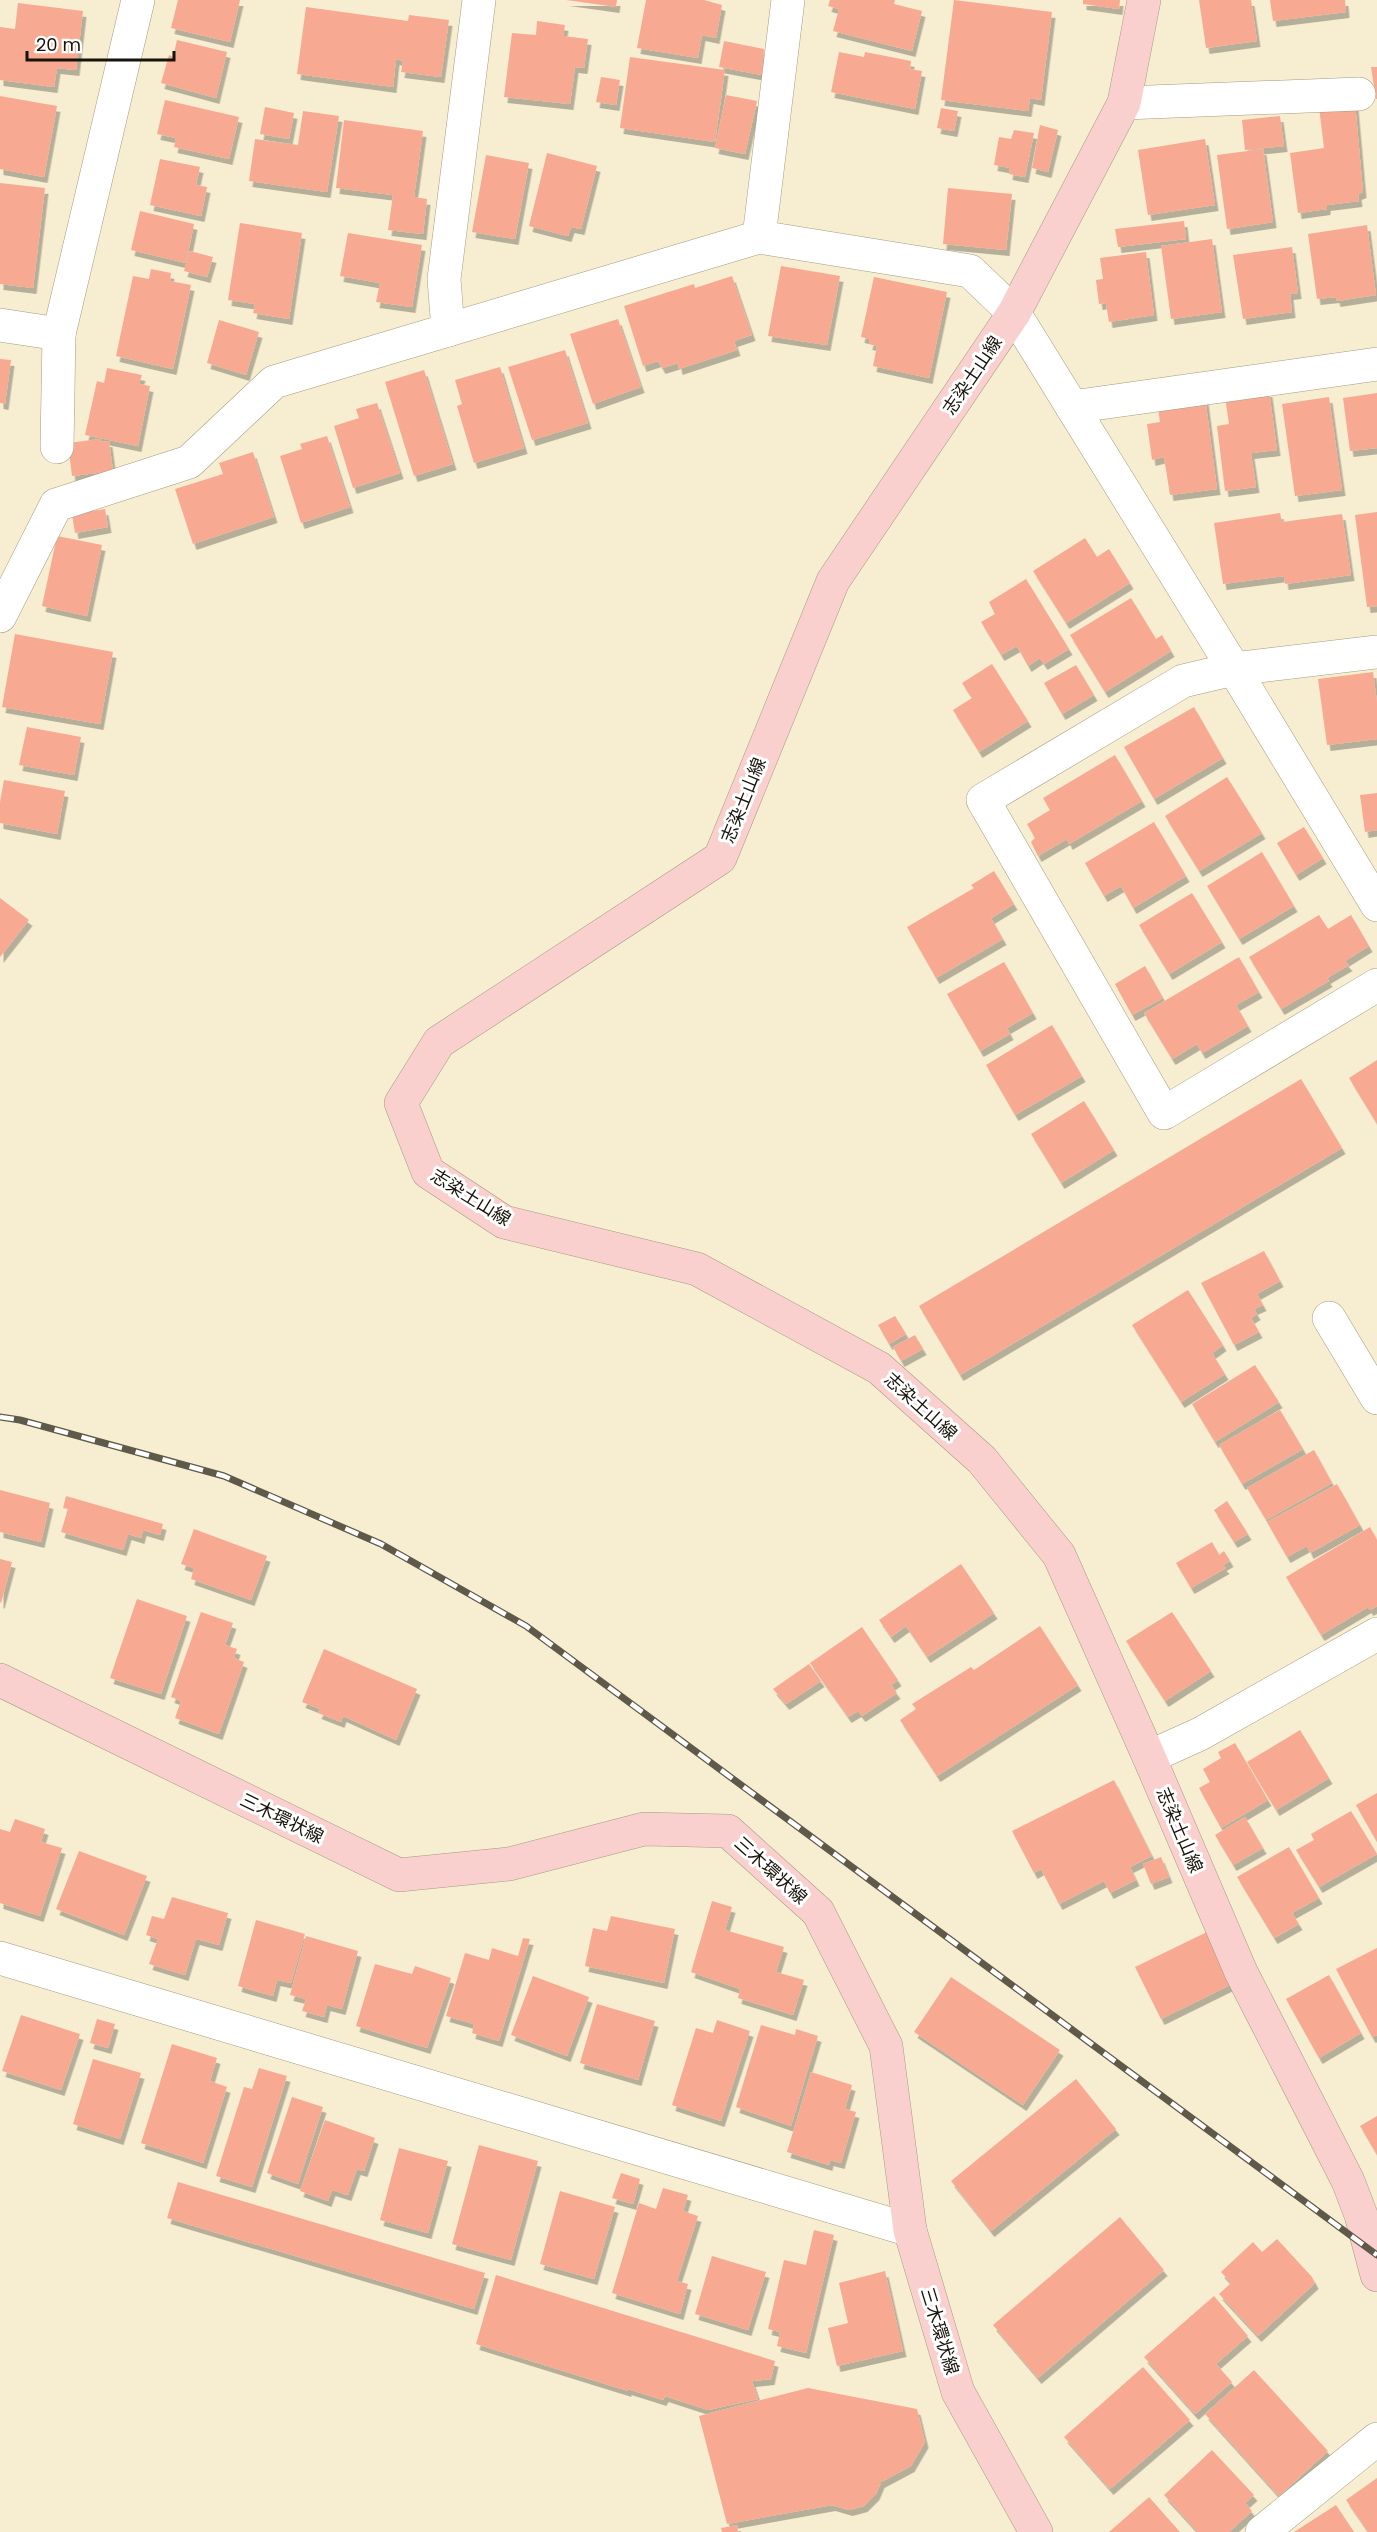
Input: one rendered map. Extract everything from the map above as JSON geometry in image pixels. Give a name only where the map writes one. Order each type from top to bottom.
[{"type":"main road","name":"志染土山線","points":[[1144,0],[1124,103],[1014,313],[833,581],[720,858],[439,1042],[401,1103],[428,1172],[504,1222],[697,1269],[879,1368],[982,1460],[1059,1555],[1241,1972],[1348,2181],[1361,2215],[1377,2275]]},
{"type":"main road","name":"三木環状線","points":[[0,1680],[399,1875],[509,1864],[644,1829],[728,1831],[818,1912],[886,2046],[910,2230],[958,2392],[1036,2532]]},
{"type":"street","points":[[57,447],[59,334],[138,0]]},
{"type":"street","points":[[448,330],[444,279],[479,0]]},
{"type":"street","points":[[759,237],[788,0]]},
{"type":"street","points":[[1124,103],[1359,94]]},
{"type":"street","points":[[0,616],[56,506],[189,462],[274,382],[759,237],[970,271],[1014,313],[1377,905]]},
{"type":"street","points":[[0,326],[59,334]]},
{"type":"street","points":[[1072,408],[1377,364]]},
{"type":"street","points":[[1377,652],[1234,669],[1183,681],[983,800],[1164,1113],[1377,985]]},
{"type":"street","points":[[1329,1318],[1377,1398]]},
{"type":"street","points":[[1149,1757],[1200,1734],[1377,1634]]},
{"type":"street","points":[[0,1958],[910,2230]]},
{"type":"street","points":[[1262,2532],[1377,2439]]},
{"type":"building","points":[[178,0],[240,0],[230,42],[171,28]]},
{"type":"building","points":[[566,0],[617,0],[616,7]]},
{"type":"building","points":[[646,0],[704,0],[722,5],[716,38],[702,35],[698,58],[637,48]]},
{"type":"building","points":[[830,0],[895,0],[894,4],[922,11],[912,51],[833,31],[839,9],[828,6]]},
{"type":"building","points":[[954,0],[1052,12],[1041,100],[1030,98],[1028,111],[941,100]]},
{"type":"building","points":[[1083,0],[1120,0],[1119,9],[1083,4]]},
{"type":"building","points":[[1199,0],[1251,0],[1257,41],[1206,48]]},
{"type":"building","points":[[1270,0],[1345,0],[1346,12],[1273,21]]},
{"type":"building","points":[[18,3],[83,11],[76,70],[57,68],[54,87],[0,80],[0,27],[15,29]]},
{"type":"building","points":[[306,7],[408,21],[409,15],[449,20],[441,77],[401,72],[403,61],[396,59],[393,87],[297,74]]},
{"type":"building","points":[[537,21],[565,25],[563,36],[588,39],[584,68],[575,67],[570,104],[504,97],[512,33],[536,35]]},
{"type":"building","points":[[177,40],[227,52],[216,98],[161,83],[169,55],[173,57]]},
{"type":"building","points":[[724,41],[764,49],[762,75],[719,67]]},
{"type":"building","points":[[839,52],[864,57],[865,52],[911,61],[910,69],[922,71],[915,109],[831,92]]},
{"type":"building","points":[[630,57],[725,70],[715,142],[620,128]]},
{"type":"building","points":[[1371,67],[1377,67],[1377,99],[1376,99]]},
{"type":"building","points":[[601,77],[620,80],[616,105],[596,102]]},
{"type":"building","points":[[726,95],[757,101],[745,154],[715,148]]},
{"type":"building","points":[[0,96],[57,106],[44,177],[0,169]]},
{"type":"building","points":[[165,100],[239,117],[229,159],[174,147],[176,138],[157,134]]},
{"type":"building","points":[[1355,103],[1363,192],[1358,194],[1359,201],[1327,205],[1327,209],[1298,213],[1290,153],[1324,148],[1319,107]]},
{"type":"building","points":[[265,107],[294,113],[289,139],[260,134]]},
{"type":"building","points":[[941,108],[958,111],[954,131],[937,128]]},
{"type":"building","points":[[303,111],[339,116],[327,192],[249,181],[255,139],[298,145]]},
{"type":"building","points":[[1280,116],[1284,146],[1245,150],[1242,120]]},
{"type":"building","points":[[344,120],[423,131],[414,197],[427,199],[423,234],[388,230],[393,195],[336,188]]},
{"type":"building","points":[[1040,125],[1058,130],[1048,172],[1032,168]]},
{"type":"building","points":[[1014,130],[1034,133],[1025,177],[1009,174],[1010,168],[994,165],[999,137],[1011,139]]},
{"type":"building","points":[[1205,139],[1215,205],[1148,215],[1138,150]]},
{"type":"building","points":[[1263,149],[1273,222],[1227,229],[1217,155]]},
{"type":"building","points":[[547,153],[597,166],[581,229],[571,227],[568,236],[529,226]]},
{"type":"building","points":[[486,155],[529,163],[515,239],[472,232]]},
{"type":"building","points":[[160,159],[200,167],[196,185],[207,187],[201,216],[150,205]]},
{"type":"building","points":[[0,183],[45,188],[33,288],[0,284]]},
{"type":"building","points":[[948,188],[1012,194],[1006,250],[943,244]]},
{"type":"building","points":[[140,211],[194,224],[186,263],[131,250]]},
{"type":"building","points":[[1184,221],[1186,239],[1118,247],[1115,229]]},
{"type":"building","points":[[240,223],[302,233],[289,319],[253,313],[255,304],[228,300]]},
{"type":"building","points":[[1367,225],[1376,295],[1337,301],[1336,297],[1317,299],[1308,234]]},
{"type":"building","points":[[348,233],[422,245],[412,307],[376,302],[380,283],[340,276]]},
{"type":"building","points":[[1212,239],[1222,312],[1171,319],[1161,246]]},
{"type":"building","points":[[1292,247],[1298,293],[1290,294],[1292,312],[1243,319],[1233,255]]},
{"type":"building","points":[[190,251],[213,257],[207,277],[184,271]]},
{"type":"building","points":[[1146,252],[1154,315],[1109,322],[1106,303],[1099,304],[1096,280],[1103,279],[1100,258]]},
{"type":"building","points":[[781,266],[840,276],[827,345],[768,336]]},
{"type":"building","points":[[151,269],[171,273],[170,281],[191,285],[173,369],[116,356],[133,276],[149,279]]},
{"type":"building","points":[[732,276],[752,335],[734,341],[737,350],[679,369],[678,363],[662,368],[658,361],[643,366],[624,306],[694,284],[695,288]]},
{"type":"building","points":[[874,277],[947,292],[929,378],[873,366],[877,346],[869,344],[870,339],[861,337]]},
{"type":"building","points":[[618,319],[641,387],[593,404],[570,334]]},
{"type":"building","points":[[219,320],[259,332],[246,375],[207,363]]},
{"type":"building","points":[[565,350],[588,423],[532,440],[508,367]]},
{"type":"building","points":[[0,359],[11,360],[5,404],[0,403]]},
{"type":"building","points":[[500,367],[524,448],[474,463],[457,406],[462,404],[455,380]]},
{"type":"building","points":[[107,368],[142,375],[139,384],[150,386],[138,446],[85,435],[97,381],[104,383]]},
{"type":"building","points":[[424,370],[453,464],[414,476],[385,382]]},
{"type":"building","points":[[1269,391],[1277,450],[1251,453],[1256,487],[1225,491],[1217,426],[1229,424],[1225,397]]},
{"type":"building","points":[[1377,393],[1377,448],[1350,451],[1343,398]]},
{"type":"building","points":[[1205,397],[1217,489],[1170,495],[1164,457],[1152,460],[1147,424],[1160,422],[1157,403]]},
{"type":"building","points":[[1329,397],[1342,490],[1295,496],[1282,404]]},
{"type":"building","points":[[377,403],[400,473],[353,488],[334,426],[359,418],[356,409]]},
{"type":"building","points":[[327,436],[350,507],[301,523],[280,456],[302,449],[300,444]]},
{"type":"building","points":[[100,439],[101,442],[109,441],[113,471],[72,476],[68,443]]},
{"type":"building","points":[[253,452],[274,517],[193,544],[175,489],[223,474],[219,463]]},
{"type":"building","points":[[105,509],[108,527],[75,533],[72,514]]},
{"type":"building","points":[[1377,512],[1377,606],[1367,607],[1355,515]]},
{"type":"building","points":[[1280,513],[1282,522],[1342,514],[1351,575],[1285,584],[1284,576],[1223,584],[1214,523]]},
{"type":"building","points":[[57,536],[102,545],[87,616],[42,606]]},
{"type":"building","points":[[1085,538],[1097,557],[1109,549],[1130,583],[1066,623],[1033,571]]},
{"type":"building","points":[[1026,579],[1069,649],[1044,664],[1040,658],[1028,666],[1017,646],[1001,655],[981,622],[995,614],[989,602]]},
{"type":"building","points":[[1131,598],[1156,639],[1162,635],[1171,651],[1105,692],[1070,635]]},
{"type":"building","points":[[15,634],[113,652],[100,724],[2,707]]},
{"type":"building","points":[[992,664],[1028,721],[979,752],[953,710],[972,698],[962,683]]},
{"type":"building","points":[[1076,665],[1094,695],[1062,714],[1044,683]]},
{"type":"building","points":[[1373,672],[1377,703],[1377,739],[1327,745],[1318,679]]},
{"type":"building","points":[[1194,707],[1223,758],[1154,799],[1124,747]]},
{"type":"building","points":[[27,727],[81,737],[74,775],[19,765]]},
{"type":"building","points":[[1115,755],[1142,801],[1069,844],[1067,839],[1038,856],[1031,842],[1035,838],[1027,824],[1050,810],[1043,798]]},
{"type":"building","points":[[1227,777],[1262,833],[1199,871],[1165,816]]},
{"type":"building","points":[[4,780],[65,791],[57,834],[0,823],[0,802]]},
{"type":"building","points":[[1377,793],[1377,830],[1365,832],[1360,795]]},
{"type":"building","points":[[1154,822],[1186,876],[1133,908],[1121,886],[1104,896],[1085,863]]},
{"type":"building","points":[[1304,827],[1323,858],[1296,875],[1277,843]]},
{"type":"building","points":[[1262,852],[1294,906],[1239,939],[1207,886]]},
{"type":"building","points":[[994,871],[1014,904],[991,918],[1003,939],[936,978],[907,927],[974,888],[971,885]]},
{"type":"building","points":[[1192,893],[1222,942],[1169,974],[1139,925]]},
{"type":"building","points":[[0,898],[29,920],[0,957]]},
{"type":"building","points":[[1319,915],[1328,929],[1351,915],[1369,946],[1345,961],[1349,965],[1327,978],[1329,981],[1281,1009],[1249,957]]},
{"type":"building","points":[[1239,957],[1259,992],[1236,1005],[1248,1026],[1202,1053],[1197,1044],[1172,1059],[1144,1013]]},
{"type":"building","points":[[1004,962],[1033,1013],[1007,1028],[1010,1034],[980,1051],[947,994]]},
{"type":"building","points":[[1145,966],[1163,998],[1132,1015],[1115,984]]},
{"type":"building","points":[[1052,1025],[1082,1076],[1015,1115],[986,1065]]},
{"type":"building","points":[[1377,1060],[1377,1124],[1349,1078]]},
{"type":"building","points":[[1301,1079],[1342,1148],[960,1375],[919,1306]]},
{"type":"building","points":[[1084,1101],[1114,1150],[1061,1183],[1031,1134]]},
{"type":"building","points":[[1264,1251],[1280,1281],[1257,1294],[1263,1305],[1254,1309],[1257,1314],[1251,1318],[1259,1332],[1234,1345],[1201,1283]]},
{"type":"building","points":[[1188,1290],[1223,1345],[1212,1353],[1225,1374],[1181,1402],[1132,1325]]},
{"type":"building","points":[[895,1316],[906,1334],[889,1344],[878,1325]]},
{"type":"building","points":[[915,1335],[923,1349],[901,1361],[893,1347]]},
{"type":"building","points":[[1255,1365],[1279,1402],[1215,1442],[1192,1404]]},
{"type":"building","points":[[1280,1410],[1303,1449],[1242,1484],[1219,1445]]},
{"type":"building","points":[[1314,1450],[1332,1483],[1266,1520],[1247,1488]]},
{"type":"building","points":[[1337,1484],[1360,1525],[1310,1553],[1307,1546],[1287,1557],[1267,1522]]},
{"type":"building","points":[[0,1490],[50,1503],[41,1542],[0,1532]]},
{"type":"building","points":[[66,1496],[163,1524],[160,1535],[143,1530],[141,1538],[128,1534],[123,1550],[61,1532],[68,1509],[63,1508]]},
{"type":"building","points":[[1227,1501],[1248,1534],[1234,1542],[1214,1510]]},
{"type":"building","points":[[1370,1527],[1377,1540],[1377,1606],[1370,1610],[1368,1607],[1321,1635],[1286,1577]]},
{"type":"building","points":[[194,1529],[267,1556],[251,1600],[191,1579],[194,1568],[181,1564]]},
{"type":"building","points":[[1212,1542],[1219,1555],[1224,1551],[1230,1561],[1223,1565],[1226,1568],[1191,1588],[1176,1563]]},
{"type":"building","points":[[0,1559],[12,1562],[1,1603],[0,1602]]},
{"type":"building","points":[[961,1564],[994,1613],[927,1657],[906,1626],[891,1637],[879,1620]]},
{"type":"building","points":[[137,1599],[187,1616],[161,1694],[110,1678]]},
{"type":"building","points":[[201,1612],[233,1623],[225,1645],[237,1649],[234,1658],[244,1662],[219,1734],[175,1718],[181,1701],[171,1697]]},
{"type":"building","points":[[1172,1612],[1211,1671],[1165,1701],[1126,1641]]},
{"type":"building","points":[[1040,1626],[1078,1685],[937,1776],[900,1720],[916,1709],[912,1704],[971,1667],[974,1670]]},
{"type":"building","points":[[862,1627],[898,1680],[891,1685],[897,1693],[862,1716],[858,1711],[848,1717],[810,1663]]},
{"type":"building","points":[[324,1649],[417,1689],[396,1740],[343,1716],[341,1722],[318,1713],[320,1709],[302,1702]]},
{"type":"building","points":[[809,1664],[821,1681],[786,1704],[773,1689]]},
{"type":"building","points":[[1300,1730],[1329,1778],[1276,1810],[1247,1762]]},
{"type":"building","points":[[1235,1743],[1268,1800],[1221,1828],[1199,1788],[1210,1782],[1203,1769],[1221,1758],[1218,1752]]},
{"type":"building","points":[[1114,1780],[1152,1856],[1130,1867],[1136,1880],[1110,1893],[1104,1881],[1059,1904],[1041,1869],[1034,1873],[1012,1831]]},
{"type":"building","points":[[1377,1793],[1377,1842],[1356,1805]]},
{"type":"building","points":[[1351,1811],[1377,1854],[1319,1887],[1296,1850],[1314,1840],[1311,1834]]},
{"type":"building","points":[[1245,1817],[1263,1848],[1233,1865],[1215,1835]]},
{"type":"building","points":[[15,1819],[45,1829],[41,1842],[62,1848],[40,1916],[0,1903],[0,1829],[10,1832]]},
{"type":"building","points":[[1289,1847],[1319,1898],[1292,1913],[1299,1924],[1274,1938],[1237,1877]]},
{"type":"building","points":[[79,1851],[147,1876],[124,1935],[56,1909]]},
{"type":"building","points":[[1161,1857],[1169,1877],[1151,1884],[1143,1864]]},
{"type":"building","points":[[172,1897],[228,1913],[219,1945],[196,1939],[185,1975],[149,1964],[158,1939],[146,1935],[152,1916],[164,1919]]},
{"type":"building","points":[[712,1901],[732,1907],[725,1930],[784,1947],[776,1972],[804,1980],[793,2015],[738,1998],[740,1989],[691,1972]]},
{"type":"building","points":[[611,1916],[675,1929],[664,1983],[585,1966],[593,1928],[607,1931]]},
{"type":"building","points":[[256,1920],[305,1934],[291,1983],[277,1980],[273,1996],[238,1986]]},
{"type":"building","points":[[1211,1930],[1236,1982],[1161,2019],[1135,1967]]},
{"type":"building","points":[[306,1936],[358,1951],[342,2009],[327,2005],[324,2017],[302,2011],[306,1999],[290,1995]]},
{"type":"building","points":[[523,1938],[530,1939],[499,2041],[472,2033],[474,2024],[446,2016],[465,1953],[489,1960],[492,1948],[518,1956]]},
{"type":"building","points":[[1377,1948],[1377,2035],[1372,2037],[1336,1969]]},
{"type":"building","points":[[375,1964],[412,1974],[415,1966],[451,1978],[427,2048],[356,2026]]},
{"type":"building","points":[[1329,1975],[1361,2033],[1319,2058],[1286,1999]]},
{"type":"building","points":[[533,1976],[589,1997],[567,2056],[511,2035]]},
{"type":"building","points":[[951,1977],[1060,2050],[1023,2105],[914,2032]]},
{"type":"building","points":[[597,2004],[655,2021],[638,2080],[580,2063]]},
{"type":"building","points":[[21,2015],[80,2034],[61,2090],[2,2071]]},
{"type":"building","points":[[97,2019],[115,2024],[108,2048],[90,2043]]},
{"type":"building","points":[[717,2020],[750,2031],[721,2121],[672,2105],[696,2028],[713,2033]]},
{"type":"building","points":[[761,2025],[795,2035],[796,2029],[818,2036],[791,2126],[736,2107]]},
{"type":"building","points":[[172,2044],[217,2058],[210,2081],[227,2087],[203,2163],[141,2143]]},
{"type":"building","points":[[93,2059],[141,2073],[120,2139],[73,2124]]},
{"type":"building","points":[[259,2068],[287,2076],[252,2187],[216,2176],[244,2087],[252,2089]]},
{"type":"building","points":[[811,2072],[852,2085],[845,2109],[856,2112],[841,2163],[830,2160],[829,2165],[787,2152]]},
{"type":"building","points":[[1076,2079],[1116,2129],[991,2231],[951,2181]]},
{"type":"building","points":[[292,2097],[323,2107],[298,2184],[267,2173]]},
{"type":"building","points":[[1377,2116],[1377,2155],[1360,2126]]},
{"type":"building","points":[[325,2120],[375,2138],[364,2171],[357,2169],[348,2195],[332,2190],[328,2201],[300,2191]]},
{"type":"building","points":[[479,2145],[538,2161],[511,2260],[452,2244]]},
{"type":"building","points":[[399,2148],[448,2161],[428,2233],[380,2220]]},
{"type":"building","points":[[621,2173],[640,2179],[633,2204],[612,2198]]},
{"type":"building","points":[[178,2182],[485,2273],[474,2309],[167,2218]]},
{"type":"building","points":[[663,2188],[688,2195],[683,2211],[698,2216],[677,2281],[688,2284],[680,2314],[612,2293],[639,2203],[656,2209]]},
{"type":"building","points":[[560,2191],[615,2207],[594,2279],[540,2264]]},
{"type":"building","points":[[1120,2217],[1164,2270],[1038,2378],[993,2325]]},
{"type":"building","points":[[814,2230],[834,2235],[806,2353],[777,2346],[780,2332],[768,2329],[784,2260],[806,2265]]},
{"type":"building","points":[[1277,2239],[1315,2283],[1258,2336],[1219,2294],[1231,2283],[1221,2272],[1253,2242],[1262,2252]]},
{"type":"building","points":[[712,2256],[766,2272],[748,2330],[695,2314]]},
{"type":"building","points":[[885,2271],[903,2351],[837,2366],[828,2328],[848,2323],[839,2283]]},
{"type":"building","points":[[496,2275],[775,2361],[771,2379],[752,2381],[758,2399],[708,2410],[665,2396],[663,2400],[628,2389],[628,2391],[476,2344]]},
{"type":"building","points":[[1214,2296],[1248,2336],[1216,2364],[1232,2382],[1195,2414],[1144,2357]]},
{"type":"building","points":[[1143,2367],[1190,2420],[1110,2489],[1064,2437]]},
{"type":"building","points":[[1254,2370],[1328,2451],[1279,2496],[1205,2414]]},
{"type":"building","points":[[808,2388],[917,2409],[925,2442],[911,2466],[881,2482],[876,2494],[864,2506],[849,2510],[832,2505],[727,2524],[699,2416]]},
{"type":"building","points":[[1212,2450],[1254,2495],[1245,2503],[1252,2511],[1229,2532],[1198,2532],[1164,2495]]},
{"type":"building","points":[[1377,2478],[1377,2532],[1368,2532],[1346,2500]]},
{"type":"building","points":[[1149,2497],[1180,2532],[1109,2532]]},
{"type":"building","points":[[1336,2505],[1354,2532],[1294,2532]]},
{"type":"building","points":[[737,2525],[738,2532],[722,2532],[721,2528]]},
{"type":"railway","points":[[0,1417],[20,1420],[224,1476],[381,1544],[526,1626],[1377,2255]]}]
